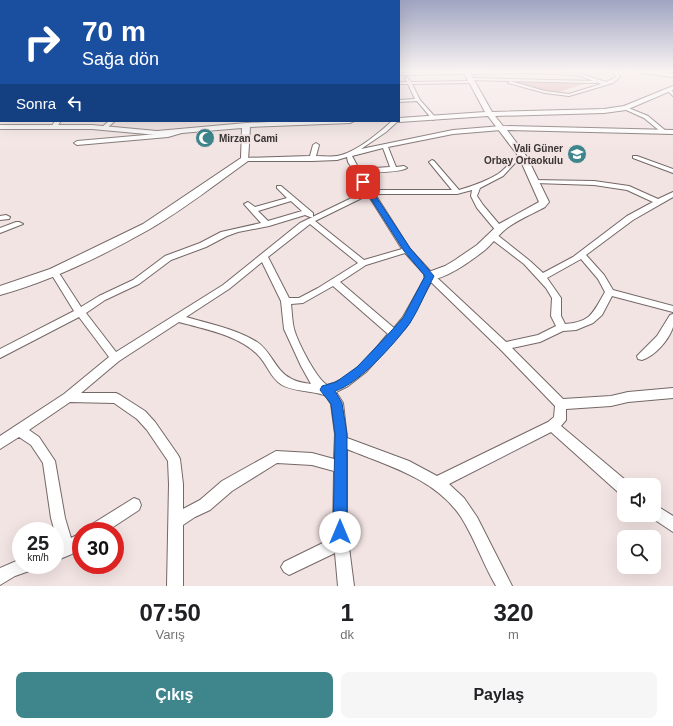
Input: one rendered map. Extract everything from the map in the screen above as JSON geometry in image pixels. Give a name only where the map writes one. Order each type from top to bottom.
[{"type":"street","points":[[178,318],[242,339],[260,350],[286,381],[298,385],[326,390],[340,385],[361,370],[406,320],[430,276],[459,264],[482,247],[509,222],[544,202],[523,157],[490,114],[481,98]]},
{"type":"street","points":[[400,120],[490,114],[604,111],[626,108],[652,98]]},
{"type":"street","points":[[400,101],[418,100],[433,118]]},
{"type":"street","points":[[626,108],[646,117],[663,131]]},
{"type":"street","points":[[104,128],[111,122]]},
{"type":"street","points":[[0,127],[56,124],[149,133],[246,125],[324,122]]},
{"type":"street","points":[[349,155],[384,131],[394,122]]},
{"type":"street","points":[[244,159],[246,125]]},
{"type":"street","points":[[0,291],[54,272],[114,244],[147,226],[244,159],[337,158],[452,132],[501,128],[673,132]]},
{"type":"street","points":[[77,143],[168,135],[183,131]]},
{"type":"street","points":[[312,159],[316,145]]},
{"type":"street","points":[[385,146],[394,169]]},
{"type":"street","points":[[349,155],[351,162],[369,192],[407,250],[430,276],[504,346],[561,404],[560,420],[552,426],[437,483]]},
{"type":"street","points":[[0,354],[80,312],[102,298],[136,282],[168,258],[203,245],[224,234],[266,224],[310,217],[369,192],[457,192],[478,187],[501,175],[513,162],[523,157]]},
{"type":"street","points":[[635,157],[673,171]]},
{"type":"street","points":[[432,162],[457,192]]},
{"type":"street","points":[[357,171],[404,168]]},
{"type":"street","points":[[535,181],[594,183],[629,188],[658,202]]},
{"type":"street","points":[[279,187],[310,217],[363,263]]},
{"type":"street","points":[[478,187],[474,196],[496,233],[542,277],[555,296],[558,304],[556,317],[562,328]]},
{"type":"street","points":[[542,277],[581,255],[630,218],[673,194]]},
{"type":"street","points":[[254,210],[292,199]]},
{"type":"street","points":[[248,204],[266,224]]},
{"type":"street","points":[[0,443],[68,397],[115,358],[226,286],[310,217]]},
{"type":"street","points":[[0,231],[19,224]]},
{"type":"street","points":[[286,301],[300,301],[334,282],[363,263],[407,250]]},
{"type":"street","points":[[504,346],[540,338],[562,328],[570,328],[584,323],[597,315],[609,292],[600,276],[581,255]]},
{"type":"street","points":[[263,256],[286,301],[289,329],[306,366],[318,385],[330,392],[337,403],[341,442],[340,532],[346,586]]},
{"type":"street","points":[[54,272],[80,312],[115,358]]},
{"type":"street","points":[[334,282],[394,334]]},
{"type":"street","points":[[609,292],[673,309]]},
{"type":"street","points":[[642,356],[652,350],[665,335],[673,316]]},
{"type":"street","points":[[561,404],[611,401],[628,397],[673,393]]},
{"type":"street","points":[[68,397],[116,398],[132,408],[151,426],[174,459],[176,484],[175,586]]},
{"type":"street","points":[[552,426],[617,482]]},
{"type":"street","points":[[18,430],[35,441],[49,461],[58,522]]},
{"type":"street","points":[[341,442],[388,460],[437,483],[459,503],[475,528],[504,586]]},
{"type":"street","points":[[176,522],[190,512],[205,505],[227,486],[276,457],[312,458],[340,466]]},
{"type":"street","points":[[108,522],[134,505]]},
{"type":"street","points":[[661,516],[673,525]]},
{"type":"street","points":[[288,567],[341,542]]},
{"type":"street","points":[[0,577],[12,570]]},
{"type":"place","name":"Mirzan Cami","points":[[205,138]]},
{"type":"place","name":"Vali Güner Orbay Ortaokulu","points":[[577,154]]},
{"type":"route","points":[[340,532],[341,434],[337,403],[330,392],[326,390],[340,385],[361,370],[384,346],[406,320],[430,276],[407,250],[363,182]]}]
